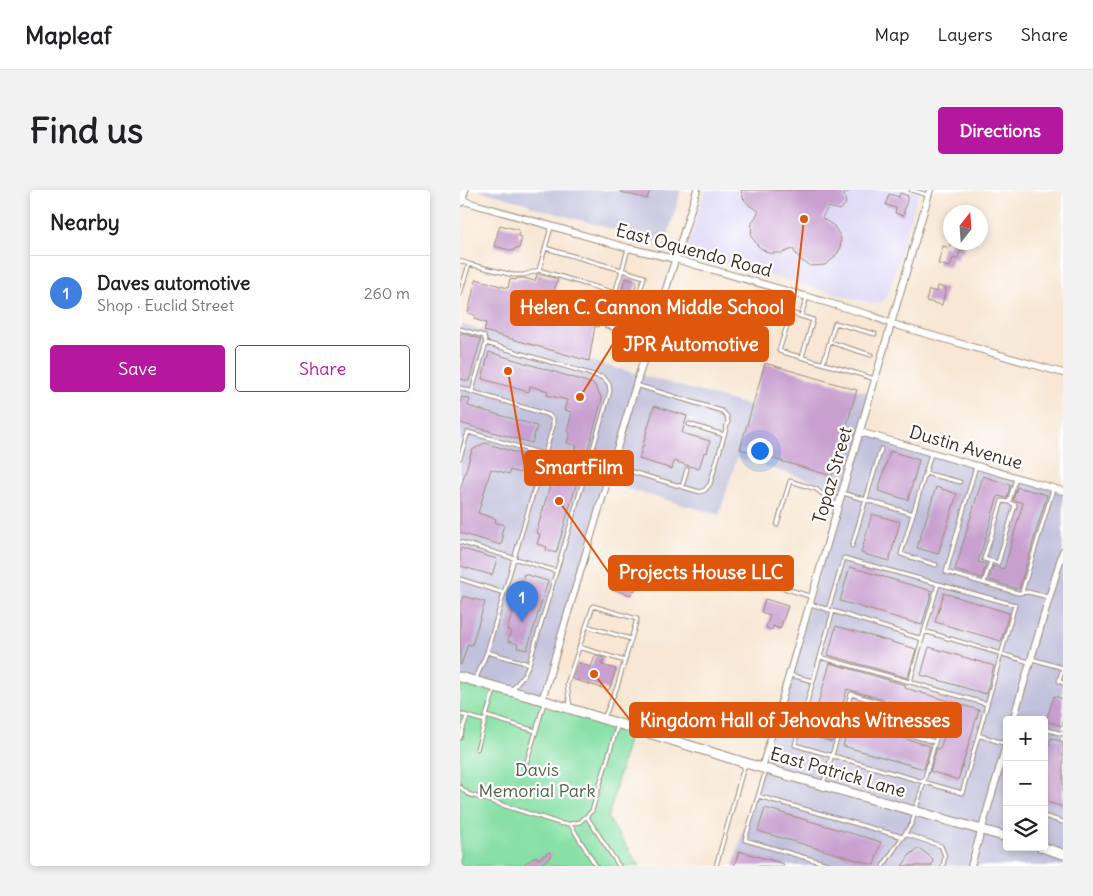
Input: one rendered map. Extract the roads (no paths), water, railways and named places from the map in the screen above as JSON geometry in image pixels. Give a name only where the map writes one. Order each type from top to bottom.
[{"type":"main road","points":[[460,200],[463,190]]},
{"type":"main road","name":"East Patrick Lane","points":[[460,677],[570,708],[746,763],[1003,836]]},
{"type":"main road","points":[[1048,849],[1063,854]]},
{"type":"street","points":[[543,700],[696,190]]},
{"type":"street","name":"Topaz Street","points":[[764,768],[789,675],[929,192]]},
{"type":"street","name":"East Oquendo Road","points":[[460,200],[628,248],[675,259],[870,315],[892,324],[1063,372]]},
{"type":"street","name":"Dustin Avenue","points":[[860,432],[1063,491]]},
{"type":"street","points":[[1014,716],[1063,551]]},
{"type":"street","points":[[971,866],[1003,753]]},
{"type":"lane","points":[[911,190],[929,192]]},
{"type":"lane","points":[[539,270],[551,226]]},
{"type":"lane","points":[[545,248],[622,270],[644,277],[628,332],[606,326],[615,293],[622,270],[628,248]]},
{"type":"lane","points":[[460,261],[513,275],[524,275],[539,270],[615,293]]},
{"type":"lane","points":[[460,294],[469,264]]},
{"type":"lane","points":[[801,316],[807,297]]},
{"type":"lane","points":[[802,357],[813,320],[791,313],[779,351],[876,379]]},
{"type":"lane","points":[[823,364],[835,322],[875,334]]},
{"type":"lane","points":[[460,329],[485,337],[486,343],[472,392]]},
{"type":"lane","points":[[830,342],[871,355]]},
{"type":"lane","points":[[486,343],[604,378],[609,384],[610,390],[529,664],[524,675],[511,691]]},
{"type":"lane","points":[[612,466],[700,492],[705,490],[710,484],[728,422],[727,416],[722,411],[636,385]]},
{"type":"lane","points":[[460,388],[549,415],[553,419],[553,426],[487,652],[475,681]]},
{"type":"lane","points":[[689,424],[724,435]]},
{"type":"lane","points":[[460,458],[468,432],[587,467]]},
{"type":"lane","points":[[852,546],[881,449]]},
{"type":"lane","points":[[931,453],[901,554],[936,565]]},
{"type":"lane","points":[[976,466],[946,572],[1018,592],[1028,592],[1049,598]]},
{"type":"lane","points":[[682,487],[687,469]]},
{"type":"lane","points":[[925,473],[960,482]]},
{"type":"lane","points":[[1009,502],[1016,478]]},
{"type":"lane","points":[[777,525],[790,481],[816,488],[839,506]]},
{"type":"lane","points":[[1022,592],[1053,488]]},
{"type":"lane","points":[[842,493],[913,514]]},
{"type":"lane","points":[[1002,500],[1009,502],[1016,505],[998,563],[984,559],[1002,500]]},
{"type":"lane","points":[[460,542],[556,571]]},
{"type":"lane","points":[[828,610],[844,558],[1016,605],[962,793],[795,744],[833,611]]},
{"type":"lane","points":[[984,583],[991,561]]},
{"type":"lane","points":[[460,579],[504,593]]},
{"type":"lane","points":[[765,582],[812,597]]},
{"type":"lane","points":[[910,682],[938,584]]},
{"type":"lane","points":[[810,604],[922,638]]},
{"type":"lane","points":[[570,708],[567,684],[593,606],[637,619],[617,687],[603,719]]},
{"type":"lane","points":[[586,626],[631,639]]},
{"type":"lane","points":[[924,631],[1001,654],[1063,668],[1059,681],[1063,683]]},
{"type":"lane","points":[[579,647],[625,661]]},
{"type":"lane","points":[[487,652],[529,664]]},
{"type":"lane","points":[[820,657],[987,704]]},
{"type":"lane","points":[[789,675],[813,682]]},
{"type":"lane","points":[[477,749],[495,687]]},
{"type":"lane","points":[[822,784],[851,694],[941,721],[912,823],[883,866]]},
{"type":"lane","points":[[527,761],[543,700]]},
{"type":"lane","points":[[460,714],[485,721]]},
{"type":"lane","points":[[460,736],[467,716]]},
{"type":"lane","points":[[486,716],[536,731]]},
{"type":"lane","points":[[844,716],[935,742]]},
{"type":"lane","points":[[460,788],[468,794],[562,824],[580,822],[592,811],[618,724]]},
{"type":"lane","points":[[1048,730],[1063,734]]},
{"type":"lane","points":[[978,735],[1003,742]]},
{"type":"lane","points":[[716,866],[746,763]]},
{"type":"lane","points":[[764,768],[745,840],[834,866]]},
{"type":"lane","points":[[758,796],[940,846],[945,856],[943,866]]},
{"type":"lane","points":[[587,817],[619,866]]},
{"type":"lane","points":[[1048,817],[1063,822]]},
{"type":"lane","points":[[570,824],[596,866]]},
{"type":"place","name":"Helen C. Cannon Middle School","points":[[804,219]]},
{"type":"place","name":"SmartFilm","points":[[508,371]]},
{"type":"place","name":"JPR Automotive","points":[[580,397]]},
{"type":"place","name":"Projects House LLC","points":[[559,501]]},
{"type":"place","name":"Daves automotive","points":[[522,622]]},
{"type":"place","name":"Kingdom Hall of Jehovahs Witnesses","points":[[594,674]]},
{"type":"park label","name":"Davis Memorial Park","points":[[537,779]]}]
